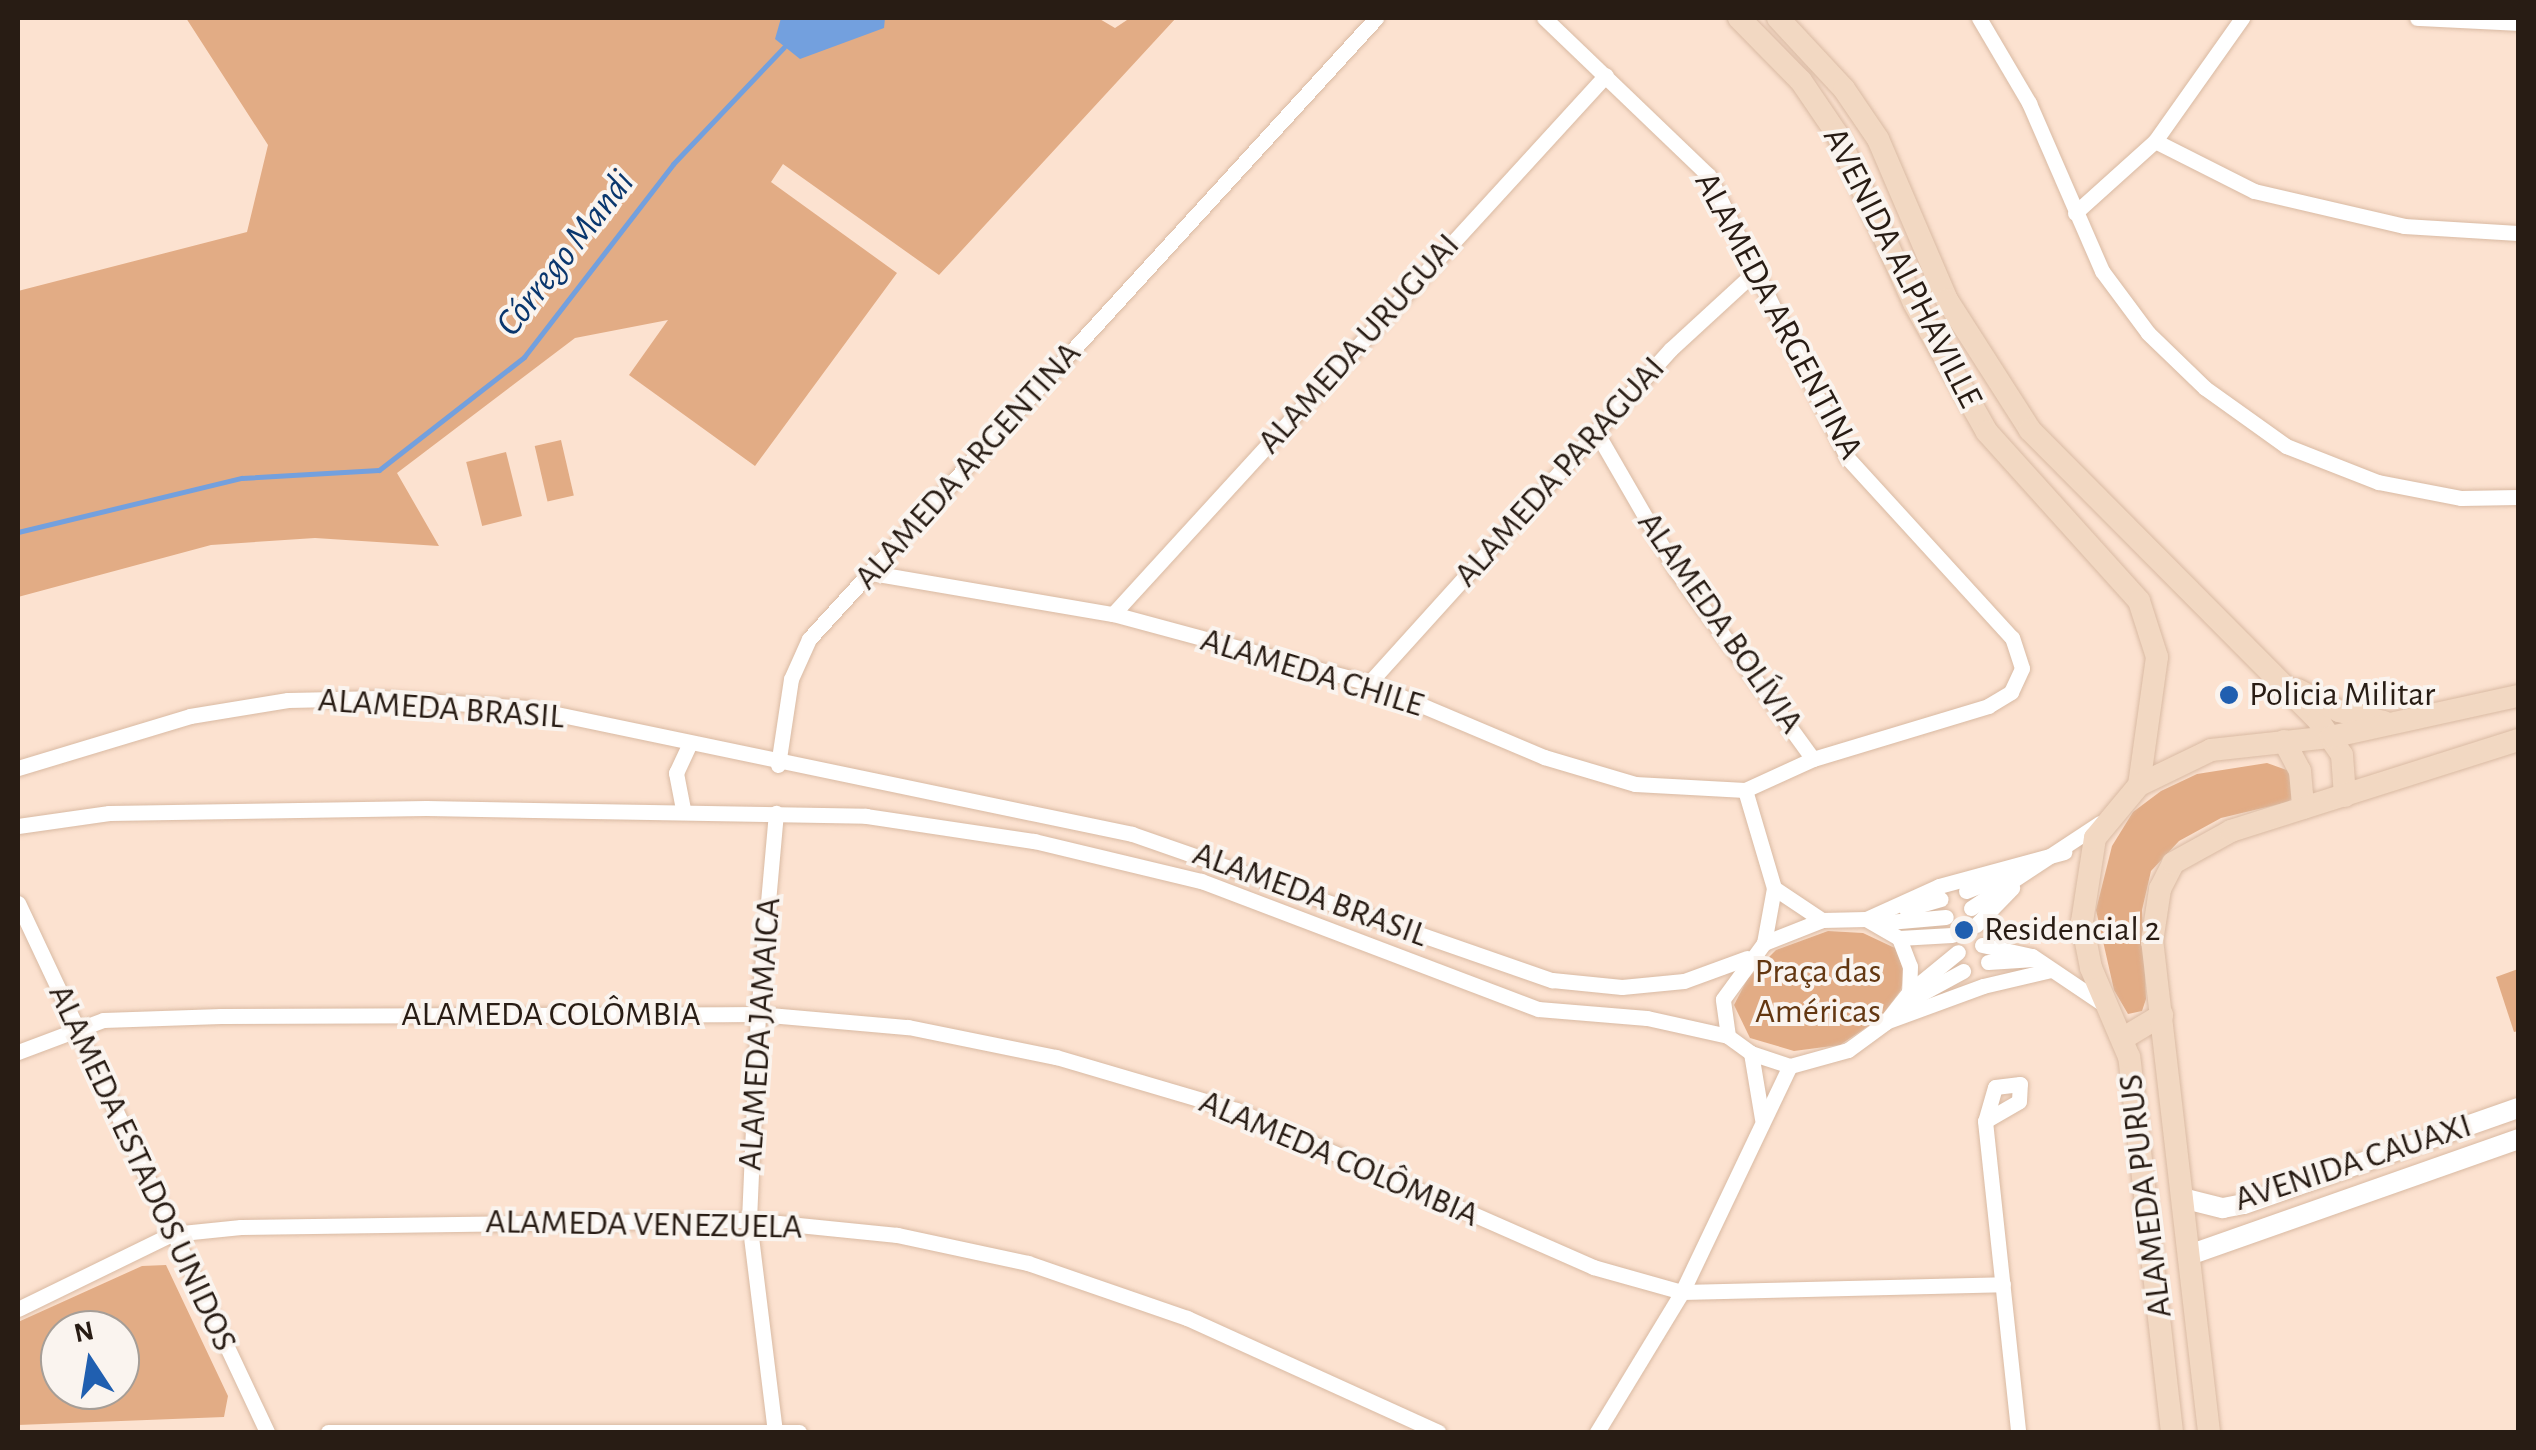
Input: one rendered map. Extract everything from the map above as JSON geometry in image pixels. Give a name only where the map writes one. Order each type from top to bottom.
[{"type":"main road","name":"AVENIDA ALPHAVILLE","points":[[1740,18],[1802,81],[1837,134],[1914,302],[1987,432],[2140,601],[2157,657],[2139,784]]},
{"type":"main road","name":"AVENIDA ALPHAVILLE","points":[[1778,18],[1844,89],[1878,139],[1947,300],[2030,430],[2268,669]]},
{"type":"main road","points":[[2268,669],[2338,711],[2408,723]]},
{"type":"main road","points":[[2268,669],[2331,737],[2346,769],[2345,796]]},
{"type":"main road","name":"ALAMEDA PURUS","points":[[2172,1432],[2142,1131],[2122,1039],[2106,1006],[2082,922],[2085,876],[2107,817],[2139,784],[2211,750],[2331,737],[2518,696]]},
{"type":"main road","name":"ALAMEDA PURUS","points":[[2209,1432],[2154,912],[2174,863],[2231,830],[2518,740]]},
{"type":"main road","points":[[2284,741],[2300,771],[2303,808]]},
{"type":"main road","points":[[2122,1039],[2162,1015]]},
{"type":"street","name":"ALAMEDA ARGENTINA","points":[[778,765],[791,680],[809,639],[1376,18]]},
{"type":"street","name":"ALAMEDA ARGENTINA","points":[[1544,18],[1708,174],[1758,269],[1814,402],[1847,457],[2012,638],[2022,668],[2011,692],[1988,706],[1812,759],[1745,790]]},
{"type":"street","points":[[1978,18],[2029,103],[2102,272],[2148,333],[2205,388],[2286,446],[2378,482],[2461,498],[2518,497]]},
{"type":"street","points":[[2075,214],[2154,141],[2242,18]]},
{"type":"street","points":[[2417,18],[2518,23]]},
{"type":"street","name":"ALAMEDA URUGUAI","points":[[1112,614],[1606,75]]},
{"type":"street","points":[[2154,141],[2254,191],[2404,226],[2518,232]]},
{"type":"street","name":"ALAMEDA PARAGUAI","points":[[1369,683],[1598,435],[1670,350],[1758,269]]},
{"type":"street","name":"ALAMEDA BOLÍVIA","points":[[1598,435],[1677,572],[1812,759]]},
{"type":"street","name":"ALAMEDA CHILE","points":[[872,573],[1112,614],[1369,683],[1593,774],[1635,784],[1745,790]]},
{"type":"street","name":"ALAMEDA BRASIL","points":[[18,768],[190,716],[288,700],[382,698],[528,708],[868,784],[1035,809],[1132,834],[1552,980],[1622,987],[1684,981],[1747,958]]},
{"type":"street","points":[[683,809],[676,773],[690,743]]},
{"type":"street","points":[[866,816],[868,784]]},
{"type":"street","points":[[1745,790],[1774,888],[1764,943]]},
{"type":"street","name":"ALAMEDA BRASIL","points":[[18,826],[109,813],[683,809],[866,816],[1034,841],[1201,882],[1538,1009],[1647,1018],[1728,1036]]},
{"type":"street","name":"ALAMEDA JAMAICA","points":[[775,1431],[748,1220],[758,1014],[776,813]]},
{"type":"street","points":[[1966,891],[2035,868],[2064,852],[2107,817]]},
{"type":"street","points":[[1871,921],[1939,886],[2064,852]]},
{"type":"street","points":[[1972,908],[2035,868]]},
{"type":"street","points":[[1976,925],[1992,913],[2018,882]]},
{"type":"street","points":[[1774,888],[1822,920]]},
{"type":"street","points":[[1871,921],[1941,899]]},
{"type":"street","name":"ALAMEDA ESTADOS UNIDOS","points":[[18,904],[267,1432]]},
{"type":"street","points":[[1992,913],[2002,946]]},
{"type":"street","points":[[1946,917],[1822,920],[1764,943],[1747,958],[1723,999],[1728,1036],[1750,1053],[1790,1066],[1848,1050],[1885,1022],[1909,992],[1958,952]]},
{"type":"street","points":[[1871,921],[1899,938],[1952,935]]},
{"type":"street","points":[[1899,938],[1910,966],[1909,992]]},
{"type":"street","points":[[1982,945],[2002,946],[2036,959],[2106,1006]]},
{"type":"street","points":[[1988,962],[2036,959]]},
{"type":"street","points":[[1898,1007],[1963,970]]},
{"type":"street","points":[[1885,1022],[1982,986],[2051,970]]},
{"type":"street","name":"ALAMEDA COLÔMBIA","points":[[18,1052],[76,1026],[221,1016],[758,1014],[908,1027],[1038,1053],[1236,1110],[1593,1268],[1682,1292],[2003,1284]]},
{"type":"street","points":[[1750,1053],[1762,1123]]},
{"type":"street","points":[[1597,1432],[1682,1292],[1790,1066]]},
{"type":"street","name":"AVENIDA CAUAXI","points":[[2186,1198],[2223,1208],[2518,1108]]},
{"type":"street","points":[[1985,1121],[2018,1432]]},
{"type":"street","points":[[2473,1155],[2478,1122]]},
{"type":"street","points":[[2456,1130],[2473,1155]]},
{"type":"street","name":"AVENIDA CAUAXI","points":[[2192,1254],[2518,1139]]},
{"type":"street","points":[[2258,1198],[2257,1214],[2266,1228]]},
{"type":"street","name":"ALAMEDA VENEZUELA","points":[[172,1234],[241,1227],[748,1220],[897,1235],[1028,1263],[1187,1318],[1438,1432]]},
{"type":"street","points":[[18,1309],[172,1234]]},
{"type":"street","points":[[328,1432],[799,1432]]},
{"type":"green space","points":[[186,18],[1098,18],[1115,28],[1130,18],[1176,18],[939,275],[783,164],[771,182],[897,273],[755,466],[629,375],[668,320],[575,338],[397,473],[439,546],[315,538],[211,545],[18,597],[18,291],[247,232],[268,145]]},
{"type":"green space","points":[[561,440],[574,496],[548,502],[535,446]]},
{"type":"green space","points":[[506,452],[522,516],[482,526],[466,462]]},
{"type":"green space","points":[[2267,763],[2292,772],[2295,794],[2288,802],[2221,818],[2179,841],[2151,871],[2142,910],[2146,999],[2142,1011],[2128,1014],[2114,990],[2096,910],[2112,846],[2133,812],[2161,791],[2197,774]]},
{"type":"green space","name":"Praça das Américas","points":[[1828,931],[1863,933],[1897,949],[1905,976],[1900,991],[1880,1018],[1840,1045],[1794,1051],[1750,1038],[1734,1005],[1748,978],[1776,950]]},
{"type":"green space","points":[[2518,969],[2518,1031],[2514,1032],[2496,977]]},
{"type":"green space","points":[[166,1265],[228,1396],[224,1417],[18,1425],[18,1322],[40,1312],[40,1410],[140,1410],[140,1310],[45,1310],[142,1266]]},
{"type":"water","points":[[781,18],[885,18],[884,28],[800,59],[775,39]]},
{"type":"waterway","name":"Córrego Mandi","points":[[18,532],[242,478],[379,470],[524,357],[673,164],[784,47]]},
{"type":"place","name":"Policia Militar","points":[[2229,695]]},
{"type":"place","name":"Residencial 2","points":[[1964,930]]}]
